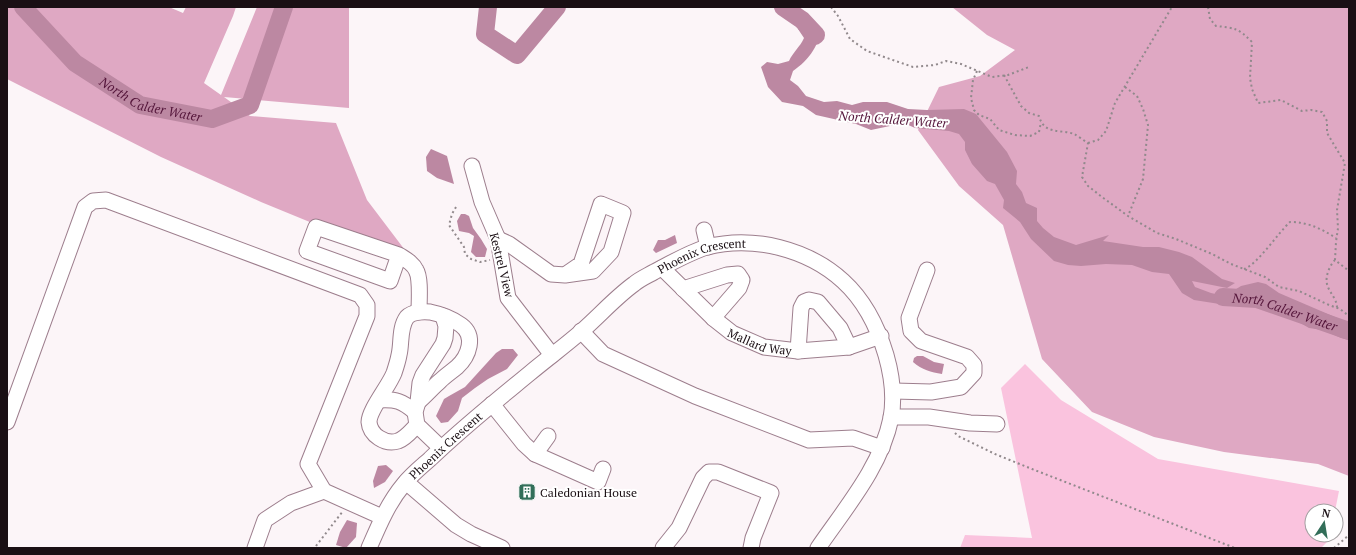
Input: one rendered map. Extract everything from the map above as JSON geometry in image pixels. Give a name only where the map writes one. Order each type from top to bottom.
[{"type":"street","name":"Kestrel View","points":[[472,166],[482,202],[498,239],[508,298],[552,355]]},
{"type":"street","points":[[7,422],[85,207],[93,201],[106,200],[360,295],[367,305],[367,316],[308,464],[324,491],[382,517]]},
{"type":"street","points":[[498,239],[509,244],[551,274],[565,275],[593,271],[611,252],[623,213],[601,204],[581,264],[565,275]]},
{"type":"street","points":[[399,255],[390,281],[306,251],[316,227],[399,255],[411,263],[417,271],[419,283],[419,312]]},
{"type":"street","points":[[704,230],[708,247]]},
{"type":"street","name":"Phoenix Crescent","points":[[369,548],[382,517],[406,482],[463,428],[582,331],[634,284],[685,255],[708,247],[736,242],[768,245],[802,255],[823,266],[844,281],[873,319],[881,336],[889,365],[894,391],[891,417],[882,448],[870,474],[818,548]]},
{"type":"street","name":"Mallard Way","points":[[662,268],[713,318],[732,333],[764,347],[798,351],[849,347],[881,336]]},
{"type":"street","points":[[894,391],[931,392],[962,387],[974,373],[974,365],[967,357],[921,341],[911,332],[909,318],[927,270]]},
{"type":"street","points":[[683,289],[727,275],[738,274],[742,280],[739,288],[713,318]]},
{"type":"street","points":[[798,351],[801,308],[804,302],[809,300],[818,302],[840,328],[849,347]]},
{"type":"street","points":[[419,312],[430,312],[458,323],[468,332],[468,352],[458,366],[440,381],[416,413],[407,435],[392,442],[383,440],[374,434],[369,421],[373,408],[393,374],[399,355],[403,324],[409,316],[419,312]]},
{"type":"street","points":[[416,413],[420,383],[423,375],[441,348],[445,338],[446,326],[443,316]]},
{"type":"street","points":[[582,331],[603,354],[695,396],[810,440],[853,438],[882,448]]},
{"type":"street","points":[[379,400],[398,400],[405,404],[416,413],[441,448]]},
{"type":"street","points":[[492,404],[524,444],[535,454],[598,482],[603,469]]},
{"type":"street","points":[[891,417],[929,417],[970,423],[997,424]]},
{"type":"street","points":[[535,454],[548,436]]},
{"type":"street","points":[[663,548],[679,528],[703,478],[709,472],[718,472],[771,493],[753,538],[751,548]]},
{"type":"street","points":[[406,482],[456,525],[471,534],[502,548]]},
{"type":"street","points":[[255,548],[265,520],[291,503],[324,491]]},
{"type":"path","points":[[831,7],[838,16],[850,39],[866,51],[913,67],[935,65],[946,61],[961,64],[992,77],[1004,75],[1029,67]]},
{"type":"path","points":[[1004,75],[1021,106],[1029,113],[1039,116],[1041,122],[1047,129],[1074,134],[1088,143],[1098,140],[1106,131],[1115,103],[1172,7]]},
{"type":"path","points":[[1208,7],[1210,19],[1216,26],[1232,28],[1242,32],[1252,42],[1250,78],[1252,89],[1258,103],[1281,100],[1302,111],[1311,110],[1322,112],[1327,121],[1327,133],[1345,163],[1337,210],[1338,228],[1335,260],[1330,264],[1327,276],[1327,284],[1337,302],[1336,308]]},
{"type":"path","points":[[977,71],[973,80],[971,98],[974,110],[979,115],[990,119],[999,130],[1014,135],[1030,136],[1039,132],[1041,122]]},
{"type":"path","points":[[1125,87],[1137,96],[1148,125],[1143,179],[1128,216]]},
{"type":"path","points":[[1088,143],[1082,177],[1088,186],[1128,216],[1157,233],[1183,242],[1243,269],[1265,277],[1279,286],[1299,291],[1336,308],[1349,316]]},
{"type":"path","points":[[456,207],[449,225],[464,247],[465,254],[471,259],[480,262],[494,259]]},
{"type":"path","points":[[1243,269],[1248,268],[1290,222],[1302,222],[1322,229],[1336,238]]},
{"type":"path","points":[[1335,260],[1349,271]]},
{"type":"path","points":[[953,432],[958,436],[1020,464],[1235,548]]},
{"type":"path","points":[[316,546],[345,509]]},
{"type":"path","points":[[1334,548],[1349,535]]},
{"type":"shaded area","points":[[7,7],[169,7],[183,13],[186,7],[236,7],[204,83],[221,95],[257,7],[349,7],[349,108],[224,97],[250,116],[336,123],[367,200],[417,266],[261,202],[161,157],[7,79]]},
{"type":"shaded area","points":[[952,7],[1349,7],[1349,476],[1318,464],[1224,452],[1154,437],[1092,412],[1042,359],[1003,225],[959,186],[918,130],[939,87],[980,76],[1015,50],[987,35]]},
{"type":"shaded area","points":[[1025,364],[1061,400],[1158,459],[1339,491],[1337,503],[1304,503],[1304,543],[1326,543],[1321,548],[960,548],[965,535],[1032,538],[1001,388]]},
{"type":"water","points":[[802,16],[808,17],[823,30],[811,53],[804,62],[793,71],[790,80],[798,86],[806,96],[824,102],[837,101],[852,105],[863,102],[887,102],[908,109],[964,109],[976,114],[1007,152],[1017,171],[1016,184],[1022,192],[1026,203],[1037,208],[1037,221],[1054,237],[1076,245],[1109,235],[1103,241],[1143,247],[1159,247],[1179,252],[1192,257],[1222,279],[1235,283],[1227,288],[1192,281],[1195,287],[1225,296],[1241,286],[1258,282],[1266,284],[1279,293],[1349,323],[1349,340],[1323,330],[1309,328],[1290,317],[1283,308],[1262,297],[1249,297],[1239,303],[1226,305],[1194,300],[1182,293],[1169,274],[1152,272],[1132,265],[1106,264],[1081,266],[1068,265],[1054,261],[1031,239],[1020,222],[1003,208],[1004,200],[995,184],[987,181],[972,164],[965,150],[965,142],[959,134],[949,131],[915,128],[904,123],[871,130],[856,124],[816,115],[803,106],[782,102],[768,87],[761,67],[767,62],[778,64],[789,61],[804,38],[798,29]]},
{"type":"water","points":[[431,149],[447,156],[454,184],[437,178],[427,171],[426,157]]},
{"type":"water","points":[[461,214],[469,216],[473,228],[487,249],[485,257],[476,257],[471,252],[474,236],[469,233],[459,231],[457,221]]},
{"type":"water","points":[[675,235],[677,243],[656,253],[653,250],[658,240],[665,240]]},
{"type":"water","points":[[502,349],[513,349],[518,355],[507,369],[488,379],[462,398],[458,411],[448,422],[441,423],[436,416],[444,399],[465,387],[496,353]]},
{"type":"water","points":[[917,356],[923,356],[934,362],[944,364],[942,374],[916,365],[913,362],[914,358]]},
{"type":"water","points":[[386,465],[393,471],[385,482],[374,488],[373,481],[378,466]]},
{"type":"water","points":[[347,520],[357,523],[356,537],[346,548],[336,545],[340,532]]},
{"type":"waterway","name":"North Calder Water","points":[[23,7],[75,63],[140,105],[212,119],[250,105],[284,7]]},
{"type":"waterway","name":"North Calder Water","points":[[488,7],[485,34],[517,55],[557,7]]},
{"type":"waterway","name":"North Calder Water","points":[[783,7],[802,20],[816,35],[815,36]]},
{"type":"waterway","name":"North Calder Water","points":[[1223,297],[1257,299],[1349,331]]},
{"type":"place","name":"Caledonian House","points":[[527,492]]}]
